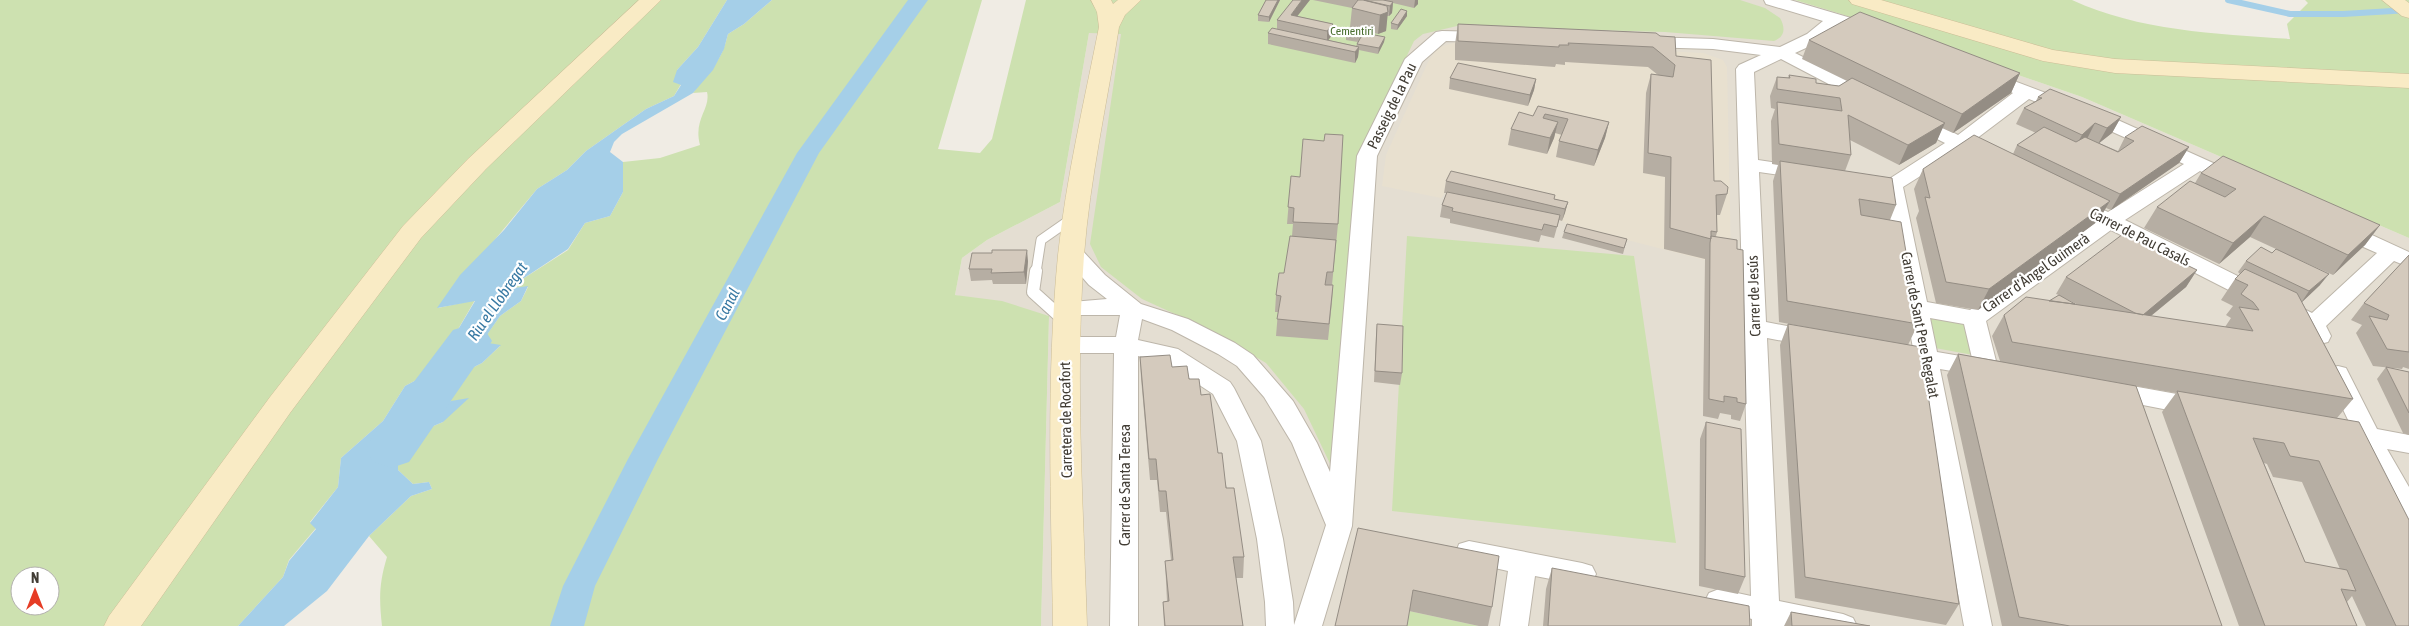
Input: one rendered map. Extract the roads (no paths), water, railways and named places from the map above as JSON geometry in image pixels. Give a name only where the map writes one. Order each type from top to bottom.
[{"type":"street","points":[[121,626],[319,352],[412,232],[477,164],[651,0]]},
{"type":"street","points":[[1101,0],[1107,12],[1109,27]]},
{"type":"street","points":[[1109,27],[1116,12],[1131,0]]},
{"type":"street","points":[[1772,0],[1834,20],[1863,27],[1891,38]]},
{"type":"street","points":[[1859,0],[2051,56],[2115,66],[2409,81]]},
{"type":"street","points":[[2392,0],[2409,12]]},
{"type":"street","name":"Carrer de Jesús","points":[[1766,618],[1745,69],[1812,38],[1834,20]]},
{"type":"street","name":"Carretera de Rocafort","points":[[1070,626],[1067,325],[1077,214],[1109,27]]},
{"type":"street","name":"Passeig de la Pau","points":[[1308,626],[1338,526],[1366,156],[1414,59],[1442,36],[1500,38]]},
{"type":"street","points":[[1626,42],[1713,44],[1780,52],[2003,166]]},
{"type":"street","points":[[1972,70],[2113,125],[2252,188]]},
{"type":"street","name":"Carrer de Sant Pere Regalat","points":[[1978,626],[1916,308],[1883,183],[1959,143],[2027,91]]},
{"type":"street","name":"Carrer d'Àngel Guimerà","points":[[1974,318],[2109,222],[2199,163]]},
{"type":"street","points":[[1748,165],[1825,176]]},
{"type":"street","name":"Carrer de Pau Casals","points":[[2056,194],[2314,324]]},
{"type":"street","points":[[2321,220],[2400,256],[2314,324],[2368,437],[2409,511]]},
{"type":"street","points":[[1072,254],[1097,280],[1133,308]]},
{"type":"street","points":[[1067,325],[1101,305],[1133,308],[1185,328],[1243,359],[1268,385],[1298,428],[1320,474],[1338,526],[1368,532]]},
{"type":"street","name":"Carrer de Santa Teresa","points":[[1124,626],[1126,345],[1133,308]]},
{"type":"street","points":[[1869,348],[1995,370],[1974,318],[1916,308]]},
{"type":"street","points":[[1067,325],[1126,345],[1170,355],[1222,388],[1249,441],[1270,539],[1279,602],[1280,626]]},
{"type":"street","points":[[1755,328],[1840,343]]},
{"type":"street","points":[[2088,387],[2222,411]]},
{"type":"street","points":[[2134,395],[2144,423]]},
{"type":"street","points":[[2319,428],[2409,444]]},
{"type":"street","points":[[1445,547],[1610,580]]},
{"type":"street","points":[[1514,626],[1523,562]]},
{"type":"street","points":[[1698,597],[1766,618],[1843,626]]},
{"type":"lane","points":[[1067,325],[1033,292],[1042,240],[1077,214]]},
{"type":"water","points":[[727,0],[772,0],[744,24],[728,34],[724,49],[713,70],[693,93],[622,134],[614,142],[610,152],[623,162],[623,192],[610,216],[585,223],[568,249],[518,282],[514,288],[528,286],[521,301],[500,316],[482,342],[501,345],[482,363],[436,386],[426,397],[432,404],[418,417],[451,401],[469,398],[443,422],[419,432],[398,459],[398,470],[413,484],[429,482],[432,489],[411,496],[369,536],[327,591],[284,626],[238,626],[283,577],[289,561],[316,529],[310,523],[338,487],[341,458],[383,421],[405,386],[422,377],[453,338],[475,301],[437,308],[460,275],[504,230],[537,189],[567,170],[586,151],[646,109],[674,96],[681,85],[673,82],[677,70],[698,47]]},
{"type":"waterway","name":"Canal","points":[[567,626],[579,586],[643,459],[808,153],[918,0]]},
{"type":"waterway","points":[[2228,0],[2290,14],[2343,14],[2409,10]]},
{"type":"waterway","name":"Riu el Llobregat","points":[[391,449],[469,341]]},
{"type":"park label","name":"Cementiri","points":[[1352,31]]}]
